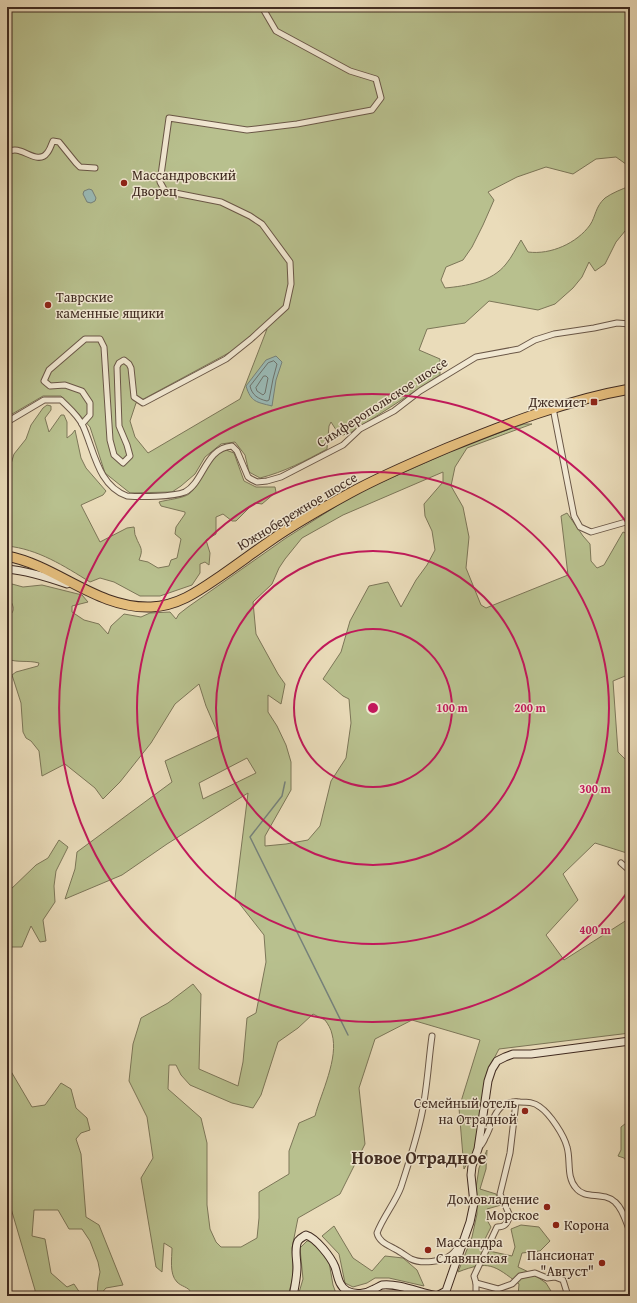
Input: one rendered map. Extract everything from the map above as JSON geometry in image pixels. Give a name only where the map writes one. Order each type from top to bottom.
[{"type":"highway","name":"Южнобережное шоссе","points":[[7,552],[28,556],[44,562],[118,598],[130,601],[166,601],[176,598],[195,588],[303,514],[344,492],[438,448],[496,423],[571,399],[630,384]]},
{"type":"highway","name":"Южнобережное шоссе","points":[[7,556],[26,560],[88,591],[128,606],[158,607],[177,602],[198,592],[276,537],[353,492],[417,461],[539,410],[555,408],[616,391],[630,389]]},
{"type":"highway","points":[[555,408],[571,399]]},
{"type":"main road","points":[[7,569],[21,570],[48,577],[88,591]]},
{"type":"main road","points":[[293,1296],[297,1266],[296,1247],[298,1241],[306,1235],[315,1240],[328,1256],[334,1266],[339,1283],[349,1292],[360,1294],[383,1285],[395,1286],[437,1296],[446,1291],[470,1222],[474,1203],[471,1175],[472,1166],[478,1149],[488,1081],[492,1069],[497,1061],[505,1056],[513,1054],[531,1054],[630,1041]]},
{"type":"street","points":[[82,424],[90,415],[90,403],[82,391],[65,385],[50,386],[44,381],[49,370],[85,340],[100,339],[104,347],[110,440],[114,455],[123,463],[130,456],[119,426],[117,367],[119,363],[124,360],[129,364],[131,368],[134,398],[143,403],[226,359],[251,339],[286,307],[291,284],[290,262],[262,224],[250,216],[221,202],[165,190],[160,182],[169,118],[247,130],[297,124],[372,110],[381,98],[376,79],[350,71],[276,31],[262,7]]},
{"type":"street","points":[[7,152],[19,150],[35,157],[42,157],[47,154],[53,141],[59,142],[80,167],[95,168]]},
{"type":"street","name":"Симферопольское шоссе","points":[[7,422],[44,400],[61,400],[73,411],[82,424],[106,482],[120,494],[127,496],[173,495],[184,492],[192,487],[218,450],[232,446],[237,451],[248,477],[257,482],[267,481],[281,478],[343,445],[360,429],[394,411],[420,391],[476,357],[518,349],[535,340],[554,334],[617,323],[630,324]]},
{"type":"street","points":[[555,408],[574,516],[580,527],[591,532],[626,522],[630,523]]},
{"type":"street","points":[[621,863],[630,871]]},
{"type":"street","points":[[432,1036],[427,1082],[414,1145],[400,1189],[377,1233],[382,1242],[413,1260],[430,1262],[445,1259],[451,1256],[456,1250],[470,1222]]},
{"type":"street","points":[[478,1149],[486,1138],[495,1115],[503,1105],[516,1102],[529,1102],[539,1106],[551,1118],[567,1147],[570,1177],[576,1189],[581,1193],[588,1195],[601,1195],[612,1200],[620,1208],[630,1232]]},
{"type":"street","points":[[476,1296],[476,1283],[474,1276],[497,1227],[502,1227],[507,1224],[510,1216],[500,1194],[510,1153],[516,1102]]},
{"type":"street","points":[[476,1283],[498,1289],[512,1284],[520,1276],[535,1273],[547,1278],[555,1277],[563,1280],[568,1296]]},
{"type":"green space","points":[[7,7],[630,7],[630,167],[616,157],[596,159],[573,174],[546,167],[517,177],[488,192],[494,200],[472,247],[463,260],[446,267],[441,280],[445,288],[478,282],[494,275],[506,264],[521,240],[528,252],[546,252],[563,246],[571,242],[585,231],[592,222],[597,208],[605,198],[630,186],[630,225],[616,242],[605,264],[595,271],[589,262],[582,277],[573,288],[555,304],[538,310],[489,301],[465,323],[427,329],[419,350],[440,359],[440,375],[352,432],[340,436],[331,422],[329,426],[327,449],[286,469],[260,478],[249,472],[245,455],[235,442],[221,444],[205,457],[195,474],[172,492],[130,493],[105,473],[90,427],[61,396],[43,396],[7,417]],"holes":[[[267,329],[240,399],[148,453],[135,437],[130,421],[136,403],[236,349]]]},
{"type":"green space","points":[[47,405],[51,406],[51,410],[45,418],[49,432],[61,415],[64,415],[67,422],[67,438],[75,430],[81,458],[86,468],[106,491],[103,495],[81,505],[100,542],[127,528],[134,527],[135,535],[141,550],[139,560],[148,562],[158,568],[169,566],[171,560],[177,558],[181,539],[175,534],[176,527],[185,514],[185,512],[161,506],[159,502],[179,498],[189,494],[198,483],[209,463],[219,453],[226,450],[234,453],[244,481],[256,487],[275,487],[276,492],[262,504],[255,503],[236,521],[232,521],[223,514],[216,517],[216,534],[206,540],[210,553],[209,565],[205,562],[200,564],[200,573],[192,585],[160,596],[140,596],[114,582],[100,578],[90,582],[40,554],[7,546],[7,477],[14,454],[26,439],[31,425],[43,408]]},
{"type":"green space","points":[[524,424],[532,424],[467,448],[455,467],[451,486],[463,507],[469,537],[466,568],[481,605],[486,608],[568,575],[561,516],[567,513],[590,544],[591,561],[597,568],[604,565],[623,532],[630,535],[630,674],[613,681],[618,752],[630,764],[630,854],[595,843],[563,874],[578,900],[546,935],[564,960],[630,918],[630,1033],[499,1049],[487,1072],[478,1144],[464,1169],[459,1108],[480,1040],[412,1020],[375,1039],[359,1088],[365,1144],[340,1194],[298,1218],[292,1248],[293,1277],[288,1296],[189,1296],[192,1293],[174,1279],[172,1248],[164,1243],[162,1272],[156,1267],[141,1178],[153,1158],[147,1117],[129,1081],[133,1044],[141,1018],[168,1003],[193,984],[201,994],[199,1069],[238,1086],[243,1062],[247,1018],[256,1013],[266,962],[264,935],[235,898],[248,793],[167,844],[122,875],[65,899],[75,869],[77,852],[172,782],[165,761],[219,736],[206,706],[199,684],[175,704],[151,743],[120,782],[103,799],[95,788],[65,764],[42,776],[39,751],[31,741],[26,738],[23,732],[21,703],[12,675],[16,672],[38,666],[39,663],[7,659],[7,618],[13,611],[13,605],[7,592],[12,584],[23,587],[42,585],[82,595],[88,602],[72,606],[72,612],[84,620],[99,624],[108,634],[111,626],[124,614],[141,617],[150,613],[170,612],[176,619],[179,614],[188,607],[286,538],[357,493],[465,445]],"holes":[[[443,472],[443,482],[424,504],[425,516],[432,531],[435,550],[427,565],[416,580],[401,607],[388,582],[369,586],[350,621],[341,652],[323,679],[343,696],[349,699],[351,723],[346,758],[331,781],[320,826],[308,840],[265,846],[265,836],[291,790],[291,762],[286,745],[268,712],[268,695],[281,704],[285,684],[256,634],[253,602],[272,584],[279,568],[302,538],[343,515]],[[247,758],[256,773],[203,799],[199,783]],[[313,1014],[325,1020],[332,1034],[334,1043],[331,1064],[315,1116],[299,1123],[289,1151],[289,1174],[259,1192],[257,1238],[241,1247],[221,1247],[216,1242],[210,1229],[207,1205],[207,1143],[201,1118],[168,1089],[169,1065],[176,1065],[181,1075],[190,1085],[232,1103],[253,1108],[261,1095],[278,1042],[298,1028]]]},
{"type":"green space","points":[[59,840],[68,847],[56,871],[54,886],[55,902],[43,920],[46,941],[40,942],[31,926],[22,947],[7,947],[7,890],[9,891],[36,865],[48,858]]},
{"type":"green space","points":[[9,1068],[32,1107],[45,1105],[61,1083],[71,1089],[76,1108],[87,1118],[90,1130],[81,1133],[76,1139],[81,1154],[86,1217],[99,1225],[123,1285],[106,1288],[99,1296],[97,1296],[100,1272],[98,1262],[90,1241],[82,1229],[69,1229],[58,1210],[34,1210],[32,1236],[45,1239],[51,1273],[67,1287],[74,1284],[82,1296],[35,1296],[35,1290],[10,1205],[11,1184],[10,1172],[7,1166],[7,1093],[9,1089]]},
{"type":"green space","points":[[630,1120],[630,1166],[624,1158],[618,1156],[621,1150],[621,1127]]},
{"type":"green space","points":[[487,1150],[486,1169],[480,1189],[496,1194],[501,1205],[487,1209],[487,1220],[491,1227],[480,1249],[512,1256],[515,1247],[511,1229],[521,1225],[539,1227],[550,1241],[540,1251],[522,1253],[518,1267],[533,1274],[546,1283],[554,1296],[518,1296],[519,1284],[503,1272],[491,1266],[477,1266],[458,1272],[472,1237],[477,1214],[476,1188],[479,1168]]},
{"type":"green space","points":[[334,1226],[353,1258],[372,1271],[385,1256],[403,1258],[417,1270],[424,1286],[389,1278],[375,1278],[367,1283],[353,1287],[345,1283],[339,1254],[322,1236]]},
{"type":"green space","points":[[307,1241],[310,1241],[321,1250],[329,1262],[333,1285],[337,1296],[298,1296],[303,1279],[300,1248]]},
{"type":"water","points":[[89,189],[92,190],[96,198],[95,201],[91,203],[87,202],[83,194],[84,191]]},
{"type":"water","points":[[276,356],[282,362],[276,380],[272,406],[252,398],[246,386],[266,360]]},
{"type":"waterway","points":[[285,782],[282,796],[250,837],[348,1035]]},
{"type":"place","name":"Массандровский Дворец","points":[[124,183]]},
{"type":"place","name":"Таврские каменные ящики","points":[[48,305]]},
{"type":"place","name":"Джемиет","points":[[594,402]]},
{"type":"place","name":"Семейный отель на Отрадной","points":[[525,1111]]},
{"type":"place","name":"Домовладение Морское","points":[[547,1207]]},
{"type":"place","name":"Корона","points":[[556,1225]]},
{"type":"place","name":"Массандра Славянская","points":[[428,1250]]},
{"type":"place","name":"Пансионат \"Август\"","points":[[602,1263]]},
{"type":"district","name":"Новое Отрадное","points":[[419,1157]]}]
